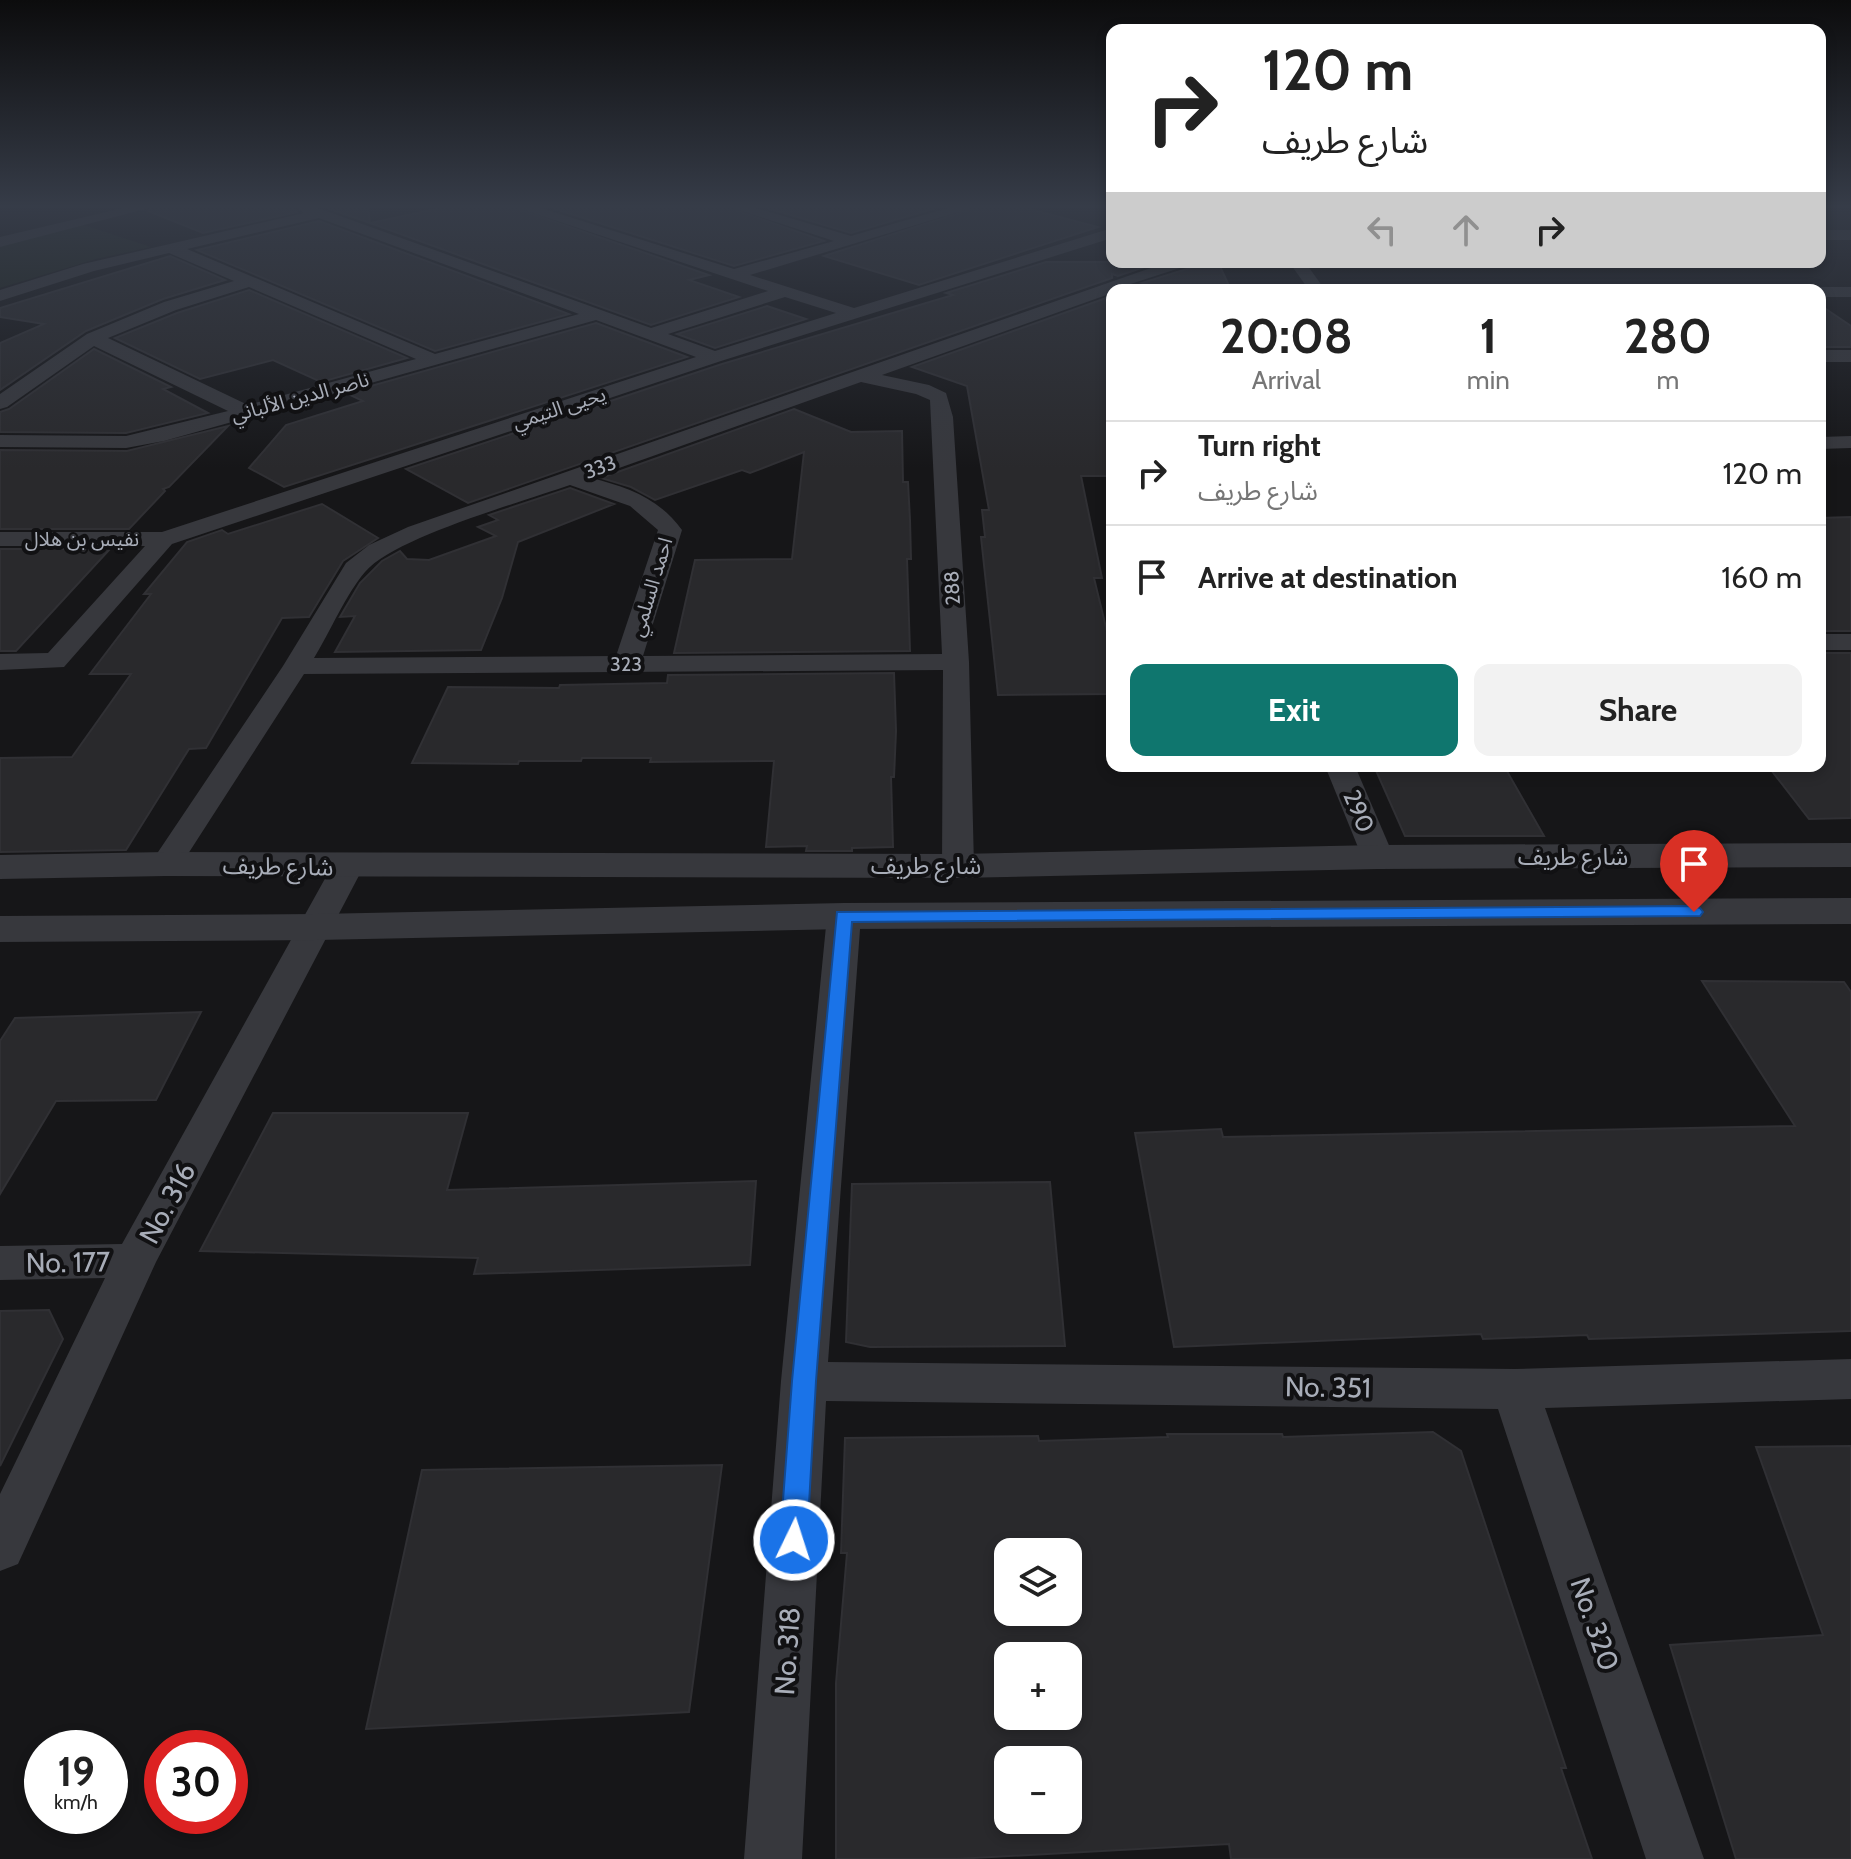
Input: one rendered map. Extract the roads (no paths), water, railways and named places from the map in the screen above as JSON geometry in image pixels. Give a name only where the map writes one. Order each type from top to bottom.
[{"type":"street","points":[[0,403],[93,338],[170,306],[207,295]]},
{"type":"street","points":[[279,295],[434,360]]},
{"type":"street","points":[[539,295],[714,357]]},
{"type":"street","points":[[647,335],[774,295]]},
{"type":"street","points":[[797,295],[853,313]]},
{"type":"street","name":"يحيى التيمي","points":[[0,662],[55,661],[164,539],[714,357],[915,295]]},
{"type":"street","points":[[1082,295],[1106,301]]},
{"type":"street","name":"333","points":[[166,864],[296,666],[355,568],[377,550],[416,532],[1082,295]]},
{"type":"street","points":[[1004,304],[1033,313]]},
{"type":"street","name":"ناصر الدين الألباني","points":[[0,441],[126,442],[164,435],[594,315]]},
{"type":"street","points":[[93,338],[246,412]]},
{"type":"street","points":[[1826,356],[1848,358]]},
{"type":"street","name":"288","points":[[856,375],[922,389],[939,397],[943,417],[956,662],[958,866]]},
{"type":"street","points":[[1826,443],[1851,442]]},
{"type":"street","name":"احمد السلمي","points":[[568,478],[632,497],[658,512],[670,530],[627,664]]},
{"type":"street","name":"نفيس بن هلال","points":[[0,539],[164,539]]},
{"type":"street","points":[[1826,642],[1851,642]]},
{"type":"street","name":"323","points":[[296,666],[956,662]]},
{"type":"street","name":"290","points":[[1343,772],[1378,857]]},
{"type":"street","name":"شارع طريف","points":[[0,867],[166,864],[958,866],[1378,857],[1851,855]]},
{"type":"street","name":"No. 316","points":[[0,1547],[135,1261],[348,866]]},
{"type":"street","points":[[0,929],[317,927],[844,916],[1851,911]]},
{"type":"street","name":"No. 318","points":[[773,1859],[804,1381],[844,916]]},
{"type":"street","name":"No. 177","points":[[0,1263],[135,1261]]},
{"type":"street","name":"No. 351","points":[[804,1381],[1515,1389],[1851,1379]]},
{"type":"street","name":"No. 320","points":[[1515,1389],[1675,1859]]}]
